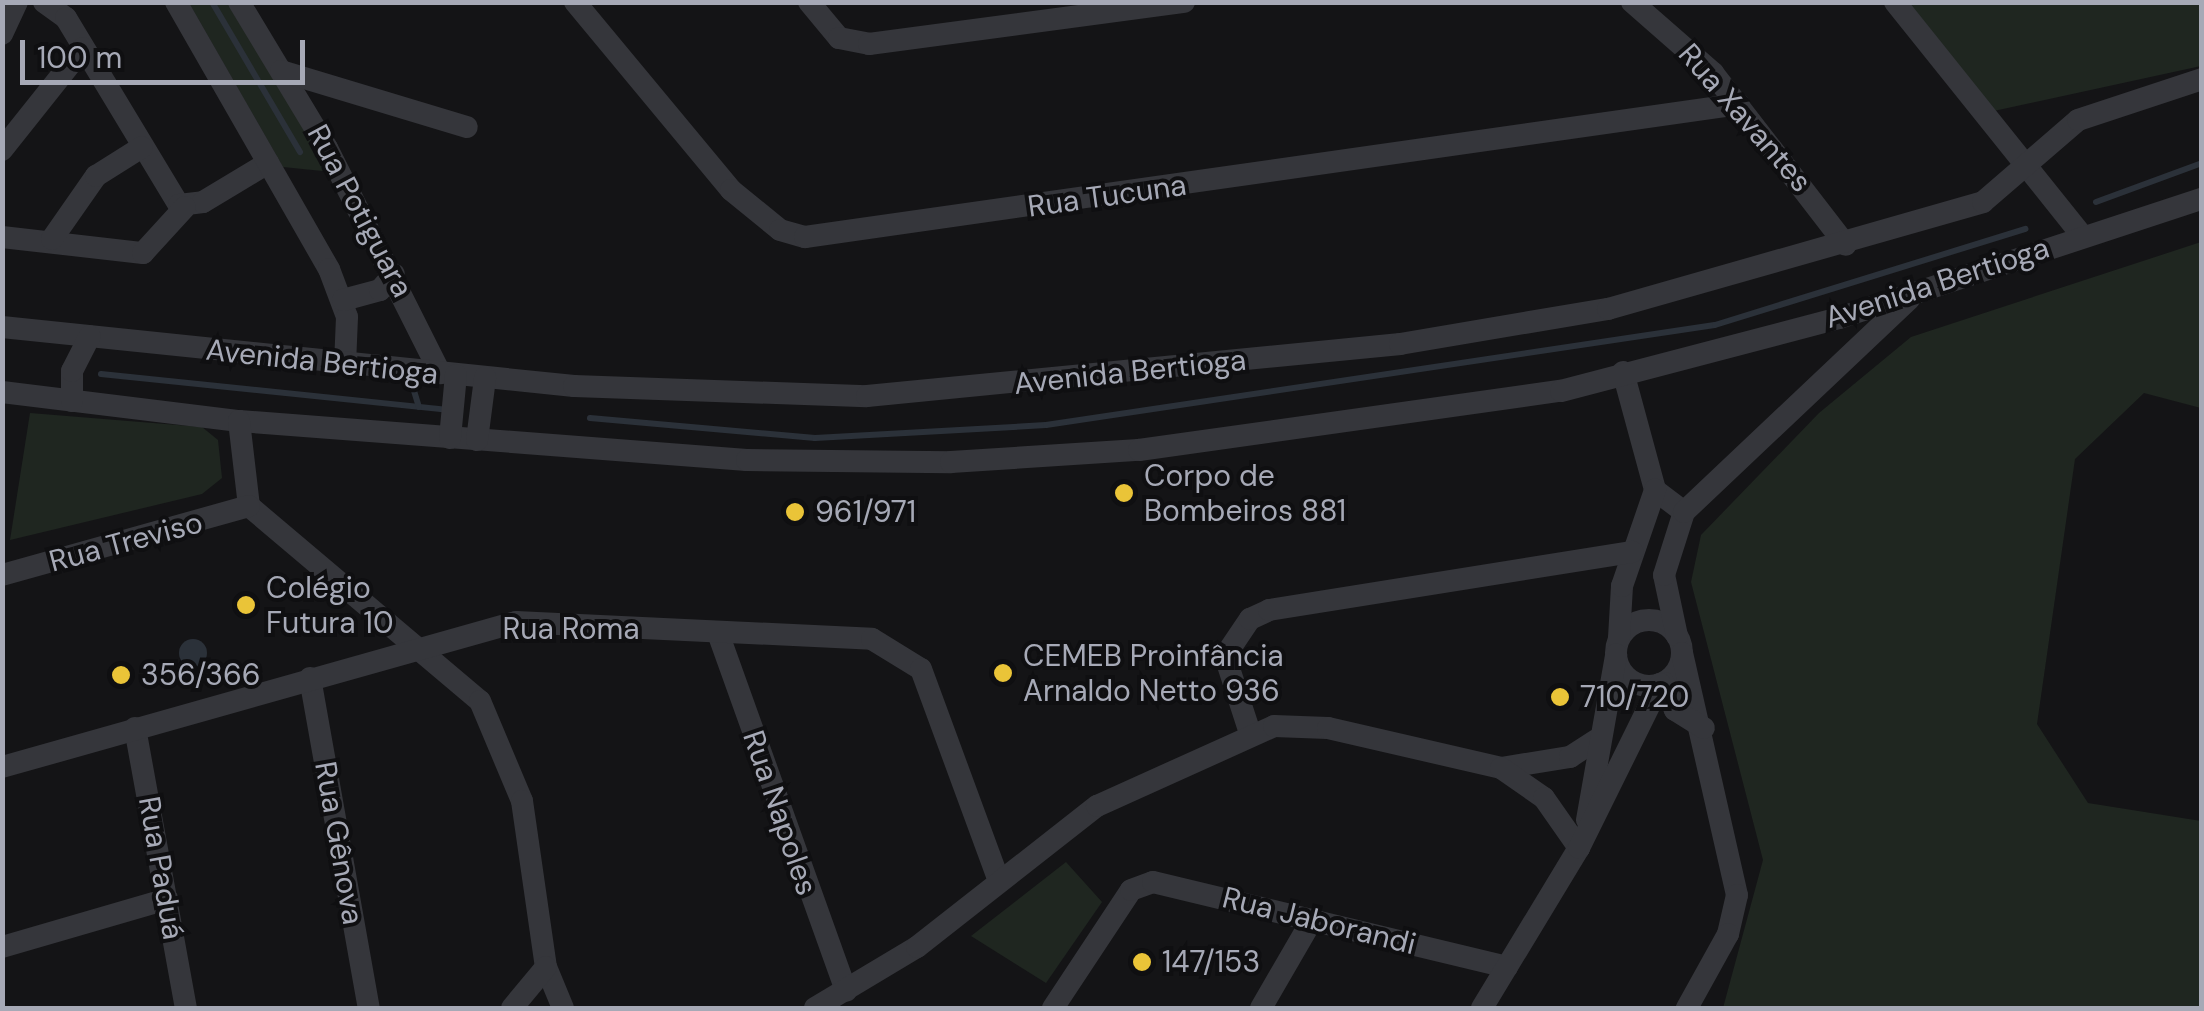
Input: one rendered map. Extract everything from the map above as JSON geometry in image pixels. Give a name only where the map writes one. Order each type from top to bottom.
[{"type":"street","points":[[2,34],[17,2]]},
{"type":"street","points":[[44,2],[83,48],[142,148],[185,208]]},
{"type":"street","name":"Rua Potiguara","points":[[176,2],[343,300],[345,364]]},
{"type":"street","name":"Rua Potiguara","points":[[239,2],[282,70],[448,374]]},
{"type":"street","name":"Rua Tucuna","points":[[575,2],[731,190],[780,230],[805,237],[1740,104]]},
{"type":"street","points":[[809,2],[840,38],[858,44],[1075,9],[1184,2]]},
{"type":"street","name":"Rua Xavantes","points":[[1632,2],[1740,104],[1846,244]]},
{"type":"street","points":[[1895,2],[2027,173],[2081,234]]},
{"type":"street","points":[[2,150],[83,48]]},
{"type":"street","points":[[282,70],[467,127]]},
{"type":"street","name":"Avenida Bertioga","points":[[2,327],[485,378],[867,396],[1514,328],[1846,244],[1983,202],[2027,173],[2046,142],[2078,120],[2202,79]]},
{"type":"street","points":[[52,238],[96,176],[142,148]]},
{"type":"street","points":[[2,237],[52,238],[152,252],[185,208],[268,163]]},
{"type":"street","name":"Avenida Bertioga","points":[[2,392],[238,421],[833,463],[1048,457],[1294,434],[1623,372],[1915,293],[2081,234],[2202,199]]},
{"type":"street","points":[[343,300],[380,290],[394,274]]},
{"type":"street","points":[[1687,1008],[1728,934],[1737,895],[1704,728],[1664,576],[1684,512],[1915,293]]},
{"type":"street","points":[[72,401],[72,371],[90,336]]},
{"type":"street","points":[[1582,840],[1596,740],[1618,646],[1632,552],[1655,490],[1623,372]]},
{"type":"street","points":[[448,374],[450,438]]},
{"type":"street","points":[[477,440],[485,378]]},
{"type":"street","points":[[238,421],[250,506],[420,645],[480,701],[498,736],[526,818],[546,967],[562,1008]]},
{"type":"street","points":[[1655,490],[1684,512]]},
{"type":"street","name":"Rua Treviso","points":[[2,575],[250,506]]},
{"type":"street","points":[[1250,733],[1225,656],[1241,629],[1269,610],[1632,552]]},
{"type":"street","points":[[1618,646],[1648,620],[1680,645]]},
{"type":"street","name":"Rua Roma","points":[[2,767],[420,645],[516,622],[841,636],[908,653],[930,685],[999,881]]},
{"type":"street","name":"Rua Napoles","points":[[718,633],[846,992]]},
{"type":"street","points":[[1482,1008],[1582,840],[1680,645]]},
{"type":"street","points":[[1618,646],[1633,682],[1662,684]]},
{"type":"street","name":"Rua Gênova","points":[[310,678],[369,1008]]},
{"type":"street","points":[[1662,684],[1676,710],[1704,728]]},
{"type":"street","name":"Rua Paduá","points":[[135,728],[186,1008]]},
{"type":"street","points":[[815,1008],[846,992],[1097,806],[1250,733],[1328,728],[1501,768],[1544,798],[1582,840]]},
{"type":"street","points":[[1501,768],[1570,757],[1596,740]]},
{"type":"street","name":"Rua Jaborandi","points":[[1053,1008],[1131,890],[1165,883],[1508,967]]},
{"type":"street","points":[[2,947],[167,899]]},
{"type":"street","points":[[1260,1008],[1312,920]]},
{"type":"street","points":[[512,1008],[546,967]]},
{"type":"shaded area","points":[[189,3],[232,3],[332,172],[283,167]]},
{"type":"shaded area","points":[[1894,3],[2201,3],[2201,66],[1980,114]]},
{"type":"shaded area","points":[[2201,242],[2201,408],[2144,393],[2075,459],[2037,724],[2088,803],[2201,821],[2201,1008],[1723,1008],[1763,860],[1691,582],[1701,535],[1819,413],[1911,337]]},
{"type":"shaded area","points":[[30,413],[202,427],[218,440],[222,478],[202,494],[10,540]]},
{"type":"shaded area","points":[[193,639],[203,643],[207,653],[203,663],[193,667],[183,663],[179,653],[183,643]]},
{"type":"shaded area","points":[[1066,862],[1102,902],[1046,983],[971,936]]},
{"type":"waterway","points":[[212,2],[300,152]]},
{"type":"waterway","points":[[2096,202],[2202,163]]},
{"type":"waterway","points":[[590,418],[815,438],[1046,425],[1715,325],[2026,229]]},
{"type":"waterway","points":[[101,374],[448,410]]},
{"type":"waterway","points":[[411,381],[419,407]]},
{"type":"place","name":"Corpo de Bombeiros 881","points":[[1124,493]]},
{"type":"place","name":"961/971","points":[[795,512]]},
{"type":"place","name":"Colégio Futura 10","points":[[246,605]]},
{"type":"place","name":"CEMEB Proinfância Arnaldo Netto 936","points":[[1003,673]]},
{"type":"place","name":"356/366","points":[[121,675]]},
{"type":"place","name":"710/720","points":[[1560,697]]},
{"type":"place","name":"147/153","points":[[1142,962]]}]
